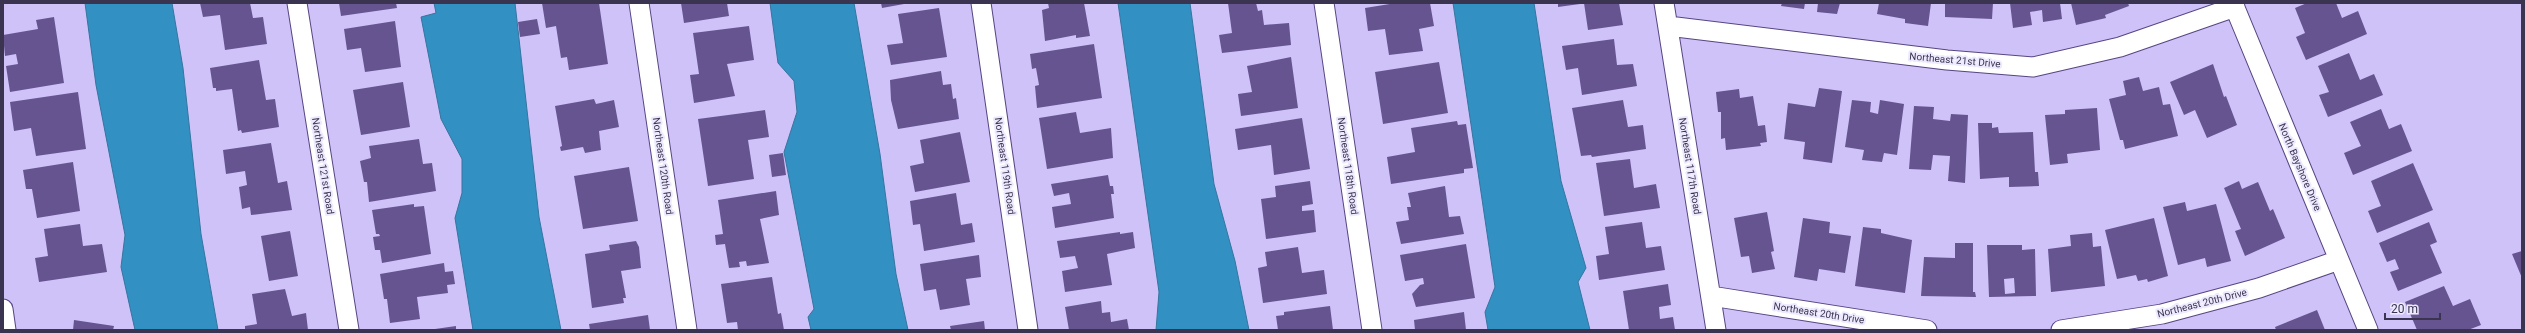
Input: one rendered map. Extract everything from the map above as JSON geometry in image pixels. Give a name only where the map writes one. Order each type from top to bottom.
[{"type":"street","name":"Northeast 121st Road","points":[[297,3],[349,330]]},
{"type":"street","name":"Northeast 120th Road","points":[[639,3],[686,330]]},
{"type":"street","name":"Northeast 119th Road","points":[[981,3],[1028,330]]},
{"type":"street","name":"Northeast 118th Road","points":[[1324,3],[1372,330]]},
{"type":"street","name":"Northeast 117th Road","points":[[1664,3],[1716,330]]},
{"type":"street","name":"Northeast 21st Drive","points":[[1668,26],[1947,60],[2033,67],[2120,47],[2234,5]]},
{"type":"street","name":"North Bayshore Drive","points":[[2234,5],[2368,330]]},
{"type":"street","name":"Northeast 20th Drive","points":[[2061,330],[2162,314],[2259,288],[2339,260]]},
{"type":"street","name":"Northeast 20th Drive","points":[[1711,296],[1928,330]]},
{"type":"street","points":[[3,309],[6,330]]},
{"type":"water","points":[[85,3],[172,3],[183,68],[201,234],[218,330],[135,330],[121,267],[125,235],[96,85]]},
{"type":"water","points":[[434,3],[515,3],[539,217],[561,330],[473,330],[455,218],[462,193],[462,159],[441,119],[421,17],[436,13]]},
{"type":"water","points":[[770,3],[854,3],[880,154],[896,274],[908,330],[811,330],[808,317],[814,309],[784,152],[797,112],[794,81],[778,63]]},
{"type":"water","points":[[1118,3],[1190,3],[1214,184],[1235,261],[1249,330],[1156,330],[1159,292]]},
{"type":"water","points":[[1453,3],[1534,3],[1561,181],[1586,268],[1578,282],[1590,330],[1488,330],[1485,312],[1495,287]]},
{"type":"building","points":[[200,3],[250,3],[253,18],[263,17],[267,44],[225,50],[220,15],[203,17]]},
{"type":"building","points":[[339,3],[396,3],[397,8],[341,16]]},
{"type":"building","points":[[542,3],[599,3],[608,64],[569,70],[567,57],[561,58],[556,26],[546,28]]},
{"type":"building","points":[[681,3],[727,3],[729,16],[684,23]]},
{"type":"building","points":[[881,3],[904,3],[904,4],[882,8]]},
{"type":"building","points":[[1048,3],[1084,3],[1090,36],[1076,38],[1076,35],[1045,41],[1042,10],[1049,8]]},
{"type":"building","points":[[1228,3],[1256,3],[1258,11],[1262,10],[1264,25],[1289,23],[1291,45],[1222,53],[1219,35],[1232,33]]},
{"type":"building","points":[[1396,3],[1430,3],[1434,26],[1419,29],[1423,51],[1389,55],[1385,29],[1368,31],[1365,8]]},
{"type":"building","points":[[1558,3],[1580,3],[1580,4],[1558,7]]},
{"type":"building","points":[[1584,3],[1619,3],[1623,25],[1588,30]]},
{"type":"building","points":[[1782,3],[1805,3],[1804,9],[1781,6]]},
{"type":"building","points":[[1818,3],[1840,3],[1837,14],[1817,12]]},
{"type":"building","points":[[1879,3],[1931,3],[1928,26],[1905,23],[1905,19],[1877,14]]},
{"type":"building","points":[[1945,3],[1993,3],[1992,19],[1945,17]]},
{"type":"building","points":[[2010,3],[2060,3],[2062,19],[2043,22],[2042,10],[2030,12],[2032,25],[2013,28]]},
{"type":"building","points":[[2071,3],[2128,3],[2129,6],[2105,15],[2106,18],[2076,25]]},
{"type":"building","points":[[2307,3],[2336,3],[2342,18],[2358,11],[2367,34],[2306,60],[2296,37],[2305,33],[2295,8]]},
{"type":"building","points":[[939,8],[947,57],[891,65],[887,45],[903,43],[898,14]]},
{"type":"building","points":[[54,17],[64,83],[10,92],[6,66],[18,64],[16,54],[5,56],[3,35],[38,29],[36,20]]},
{"type":"building","points":[[537,19],[540,34],[520,37],[518,22]]},
{"type":"building","points":[[395,21],[401,67],[365,72],[361,48],[347,50],[344,29]]},
{"type":"building","points":[[749,26],[754,60],[727,64],[735,96],[694,103],[690,75],[699,74],[693,33]]},
{"type":"building","points":[[1614,39],[1617,65],[1633,64],[1637,86],[1582,95],[1578,68],[1566,70],[1562,46]]},
{"type":"building","points":[[1094,44],[1102,98],[1037,108],[1035,86],[1039,85],[1036,68],[1032,69],[1030,54]]},
{"type":"building","points":[[2349,53],[2360,80],[2374,74],[2383,95],[2328,117],[2319,95],[2329,92],[2318,66]]},
{"type":"building","points":[[1291,57],[1298,108],[1241,116],[1238,94],[1252,92],[1247,66]]},
{"type":"building","points":[[259,60],[266,100],[275,99],[279,127],[242,133],[241,130],[238,131],[232,89],[216,91],[216,88],[213,88],[210,68]]},
{"type":"building","points":[[1439,62],[1448,113],[1383,124],[1375,72]]},
{"type":"building","points":[[2213,64],[2224,97],[2226,96],[2237,125],[2207,138],[2195,110],[2184,115],[2170,82]]},
{"type":"building","points":[[941,71],[943,85],[951,84],[953,99],[956,98],[959,119],[898,129],[891,100],[890,80]]},
{"type":"building","points":[[2139,77],[2143,91],[2159,87],[2163,105],[2170,104],[2178,136],[2125,149],[2123,140],[2120,140],[2109,99],[2126,95],[2123,81]]},
{"type":"building","points":[[403,82],[410,127],[361,135],[353,90]]},
{"type":"building","points":[[1819,88],[1842,91],[1832,163],[1803,159],[1805,142],[1784,139],[1788,103],[1815,107]]},
{"type":"building","points":[[1739,89],[1740,98],[1753,96],[1758,126],[1765,125],[1767,142],[1760,143],[1761,146],[1726,150],[1725,138],[1721,139],[1721,112],[1718,112],[1716,92]]},
{"type":"building","points":[[78,92],[86,149],[36,156],[31,128],[14,131],[10,102]]},
{"type":"building","points":[[594,99],[596,104],[614,100],[619,127],[599,131],[601,150],[585,153],[583,147],[561,151],[560,147],[562,146],[555,106]]},
{"type":"building","points":[[1623,100],[1628,127],[1643,125],[1646,149],[1592,157],[1591,155],[1581,156],[1572,108]]},
{"type":"building","points":[[1852,100],[1871,102],[1870,112],[1878,114],[1880,100],[1904,104],[1897,155],[1884,153],[1882,162],[1862,160],[1864,150],[1845,147]]},
{"type":"building","points":[[1914,106],[1934,107],[1933,119],[1950,121],[1951,114],[1968,115],[1965,183],[1948,181],[1950,156],[1933,155],[1931,170],[1909,169]]},
{"type":"building","points":[[2097,108],[2100,150],[2067,154],[2068,163],[2050,165],[2045,115],[2065,114],[2065,110]]},
{"type":"building","points":[[2381,109],[2389,129],[2401,124],[2412,151],[2353,175],[2344,153],[2361,146],[2350,122]]},
{"type":"building","points":[[765,110],[769,137],[748,140],[754,179],[708,186],[698,119]]},
{"type":"building","points":[[1076,112],[1080,133],[1111,128],[1113,158],[1047,169],[1039,118]]},
{"type":"building","points":[[1302,118],[1310,169],[1274,175],[1271,145],[1238,150],[1235,129]]},
{"type":"building","points":[[1457,121],[1458,125],[1466,124],[1473,168],[1464,169],[1464,173],[1391,184],[1387,157],[1415,152],[1411,128]]},
{"type":"building","points":[[1978,123],[1992,123],[1992,128],[1998,127],[1999,133],[2033,132],[2035,172],[2038,172],[2039,186],[2009,187],[2009,177],[1980,179]]},
{"type":"building","points":[[960,132],[970,182],[915,192],[910,166],[924,163],[920,140]]},
{"type":"building","points":[[419,139],[423,164],[432,163],[436,191],[369,202],[367,182],[364,182],[360,161],[371,158],[369,146]]},
{"type":"building","points":[[271,143],[278,183],[287,181],[292,210],[251,215],[250,207],[242,209],[239,187],[247,185],[245,171],[226,174],[223,150]]},
{"type":"building","points":[[783,153],[786,175],[772,177],[769,155]]},
{"type":"building","points":[[1630,159],[1634,188],[1656,184],[1660,208],[1604,216],[1596,163]]},
{"type":"building","points":[[73,162],[80,211],[37,218],[32,189],[26,189],[23,170]]},
{"type":"building","points":[[2413,163],[2433,210],[2377,233],[2368,211],[2381,206],[2371,181]]},
{"type":"building","points":[[629,167],[638,221],[583,229],[574,176]]},
{"type":"building","points":[[1108,175],[1110,186],[1113,186],[1114,194],[1111,194],[1114,218],[1055,228],[1052,207],[1071,204],[1069,193],[1054,196],[1051,184]]},
{"type":"building","points":[[1310,181],[1313,204],[1302,206],[1302,211],[1314,210],[1316,232],[1266,239],[1261,199],[1276,197],[1275,186]]},
{"type":"building","points":[[2239,181],[2242,189],[2258,182],[2270,211],[2273,209],[2285,238],[2245,256],[2235,231],[2241,229],[2224,188]]},
{"type":"building","points":[[1445,186],[1449,217],[1460,216],[1464,234],[1401,244],[1396,222],[1409,220],[1407,207],[1411,207],[1408,193]]},
{"type":"building","points":[[776,191],[779,215],[760,219],[769,263],[747,266],[746,261],[739,262],[740,267],[729,268],[725,244],[716,245],[715,235],[723,234],[718,200]]},
{"type":"building","points":[[956,193],[961,225],[972,223],[975,242],[924,251],[920,224],[913,225],[910,201]]},
{"type":"building","points":[[2185,202],[2187,211],[2216,204],[2231,261],[2207,267],[2205,258],[2178,265],[2163,207]]},
{"type":"building","points":[[414,204],[414,207],[424,206],[431,254],[382,263],[380,250],[375,250],[373,237],[380,236],[379,234],[376,234],[372,210]]},
{"type":"building","points":[[1767,212],[1774,251],[1771,252],[1775,269],[1752,273],[1749,256],[1741,257],[1734,218]]},
{"type":"building","points":[[1803,218],[1830,222],[1829,233],[1851,236],[1845,273],[1819,269],[1817,281],[1794,277]]},
{"type":"building","points":[[2154,218],[2168,276],[2148,282],[2147,279],[2138,281],[2136,275],[2117,279],[2105,230]]},
{"type":"building","points":[[1642,222],[1646,248],[1661,246],[1665,270],[1599,280],[1596,256],[1609,254],[1605,227]]},
{"type":"building","points":[[2429,222],[2437,242],[2430,245],[2442,273],[2398,291],[2390,272],[2399,269],[2395,259],[2387,262],[2379,243]]},
{"type":"building","points":[[80,224],[83,246],[102,244],[107,272],[39,282],[35,258],[48,256],[44,229]]},
{"type":"building","points":[[1863,227],[1881,229],[1881,233],[1912,240],[1905,293],[1855,286]]},
{"type":"building","points":[[290,231],[298,276],[269,281],[261,236]]},
{"type":"building","points":[[1120,232],[1120,234],[1133,232],[1135,248],[1107,254],[1112,285],[1065,292],[1062,271],[1078,268],[1075,256],[1060,258],[1057,241]]},
{"type":"building","points":[[2092,233],[2093,247],[2101,246],[2105,286],[2051,292],[2048,249],[2071,246],[2070,235]]},
{"type":"building","points":[[636,241],[639,247],[641,268],[621,271],[626,298],[623,298],[624,303],[592,308],[585,254],[610,250],[609,245]]},
{"type":"building","points":[[1955,243],[1973,243],[1973,292],[1975,292],[1976,297],[1921,296],[1924,257],[1955,258]]},
{"type":"building","points":[[1466,244],[1475,298],[1416,307],[1412,294],[1420,285],[1424,284],[1423,278],[1405,281],[1400,255]]},
{"type":"building","points":[[1987,245],[2022,245],[2022,250],[2035,249],[2036,296],[1989,297]],"holes":[[[2014,278],[2015,293],[2005,294],[2004,279]]]},
{"type":"building","points":[[1298,247],[1302,273],[1324,270],[1327,294],[1263,303],[1258,268],[1267,266],[1265,252]]},
{"type":"building","points":[[2522,251],[2522,278],[2512,254]]},
{"type":"building","points":[[979,255],[981,277],[966,279],[970,305],[940,310],[936,289],[924,291],[920,264]]},
{"type":"building","points":[[444,263],[445,272],[453,271],[455,284],[447,285],[448,293],[417,297],[420,319],[390,323],[387,299],[384,299],[380,274]]},
{"type":"building","points":[[772,277],[778,314],[781,313],[784,330],[738,330],[737,322],[727,323],[721,284]]},
{"type":"building","points":[[1668,284],[1671,305],[1659,307],[1660,319],[1673,317],[1675,330],[1629,330],[1623,291]]},
{"type":"building","points":[[2444,286],[2453,306],[2470,299],[2481,325],[2468,330],[2417,330],[2405,302]]},
{"type":"building","points":[[285,289],[292,316],[306,313],[308,330],[245,330],[245,326],[257,324],[252,294]]},
{"type":"building","points":[[1101,301],[1102,313],[1110,312],[1111,322],[1127,319],[1129,330],[1069,330],[1065,307]]},
{"type":"building","points":[[1330,306],[1333,330],[1278,330],[1276,316],[1284,315],[1284,312]]},
{"type":"building","points":[[2317,310],[2325,330],[2276,330],[2275,327]]},
{"type":"building","points":[[1464,312],[1466,330],[1415,330],[1414,320]]},
{"type":"building","points":[[648,315],[650,330],[590,330],[589,324]]},
{"type":"building","points":[[74,320],[114,326],[113,330],[73,330]]},
{"type":"building","points":[[984,321],[985,330],[951,330],[950,326]]},
{"type":"building","points":[[456,326],[456,330],[435,330],[435,329]]}]
